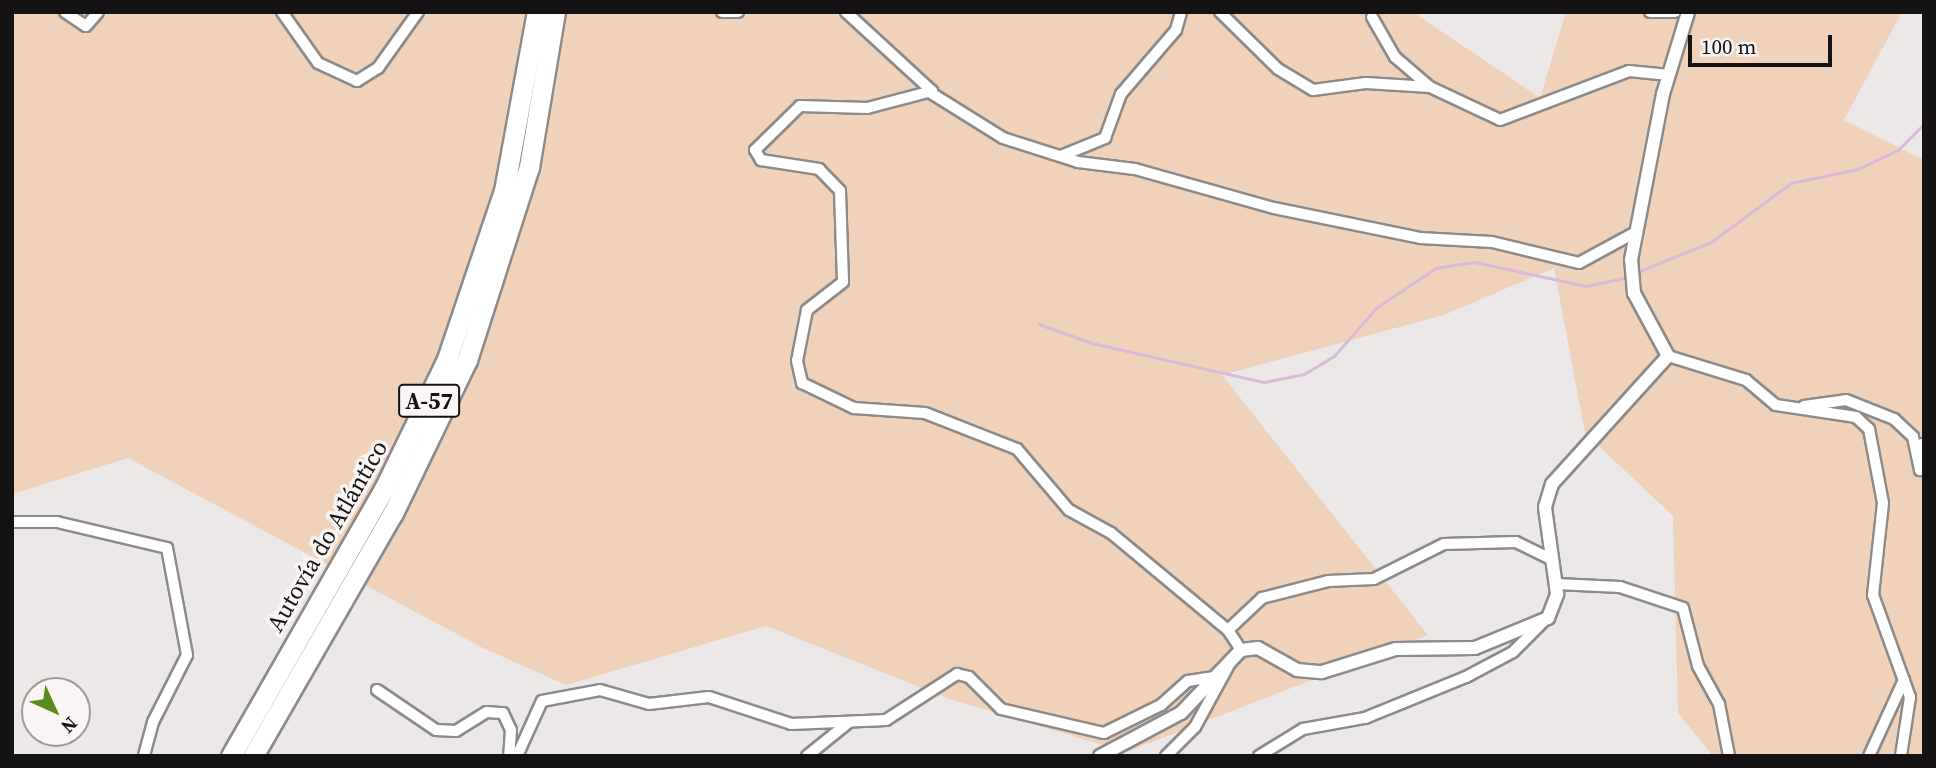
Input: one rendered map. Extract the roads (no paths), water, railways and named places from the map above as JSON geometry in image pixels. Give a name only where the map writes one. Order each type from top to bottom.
[{"type":"highway","name":"Autovía do Atlántico","points":[[231,756],[384,489],[447,359],[504,191],[537,12]]},
{"type":"highway","name":"Autovía do Atlántico","points":[[253,756],[410,482],[467,360],[529,167],[555,12]]},
{"type":"street","points":[[65,12],[86,26],[98,12]]},
{"type":"street","points":[[282,12],[318,63],[357,81],[378,68],[418,12]]},
{"type":"street","points":[[722,12],[738,12]]},
{"type":"street","points":[[846,12],[931,93],[1003,138],[1061,156],[1166,176],[1274,208],[1420,238],[1514,246],[1579,263],[1634,233]]},
{"type":"street","points":[[1061,156],[1105,138],[1121,94],[1176,30],[1181,12]]},
{"type":"street","points":[[1220,12],[1278,69],[1313,90],[1366,83],[1430,87]]},
{"type":"street","points":[[1650,12],[1675,12]]},
{"type":"street","points":[[1688,12],[1669,75],[1634,233],[1634,293],[1668,356],[1746,380],[1776,405],[1856,417],[1869,429],[1883,503],[1874,595],[1910,697],[1901,756]]},
{"type":"street","points":[[1372,17],[1395,57],[1430,87],[1508,121],[1629,71],[1669,75]]},
{"type":"street","points":[[931,93],[851,109],[800,106],[755,150],[761,160],[819,169],[839,191],[843,282],[807,310],[799,377],[854,408],[925,413],[1006,442],[1041,471],[1076,517],[1111,533],[1228,631],[1236,653],[1195,727],[1166,756]]},
{"type":"street","points":[[1259,756],[1303,729],[1364,718],[1466,677],[1514,652],[1543,622],[1557,584],[1545,507],[1556,477],[1658,375],[1668,356]]},
{"type":"street","points":[[1800,408],[1846,400],[1894,419],[1913,437],[1920,470],[1922,444]]},
{"type":"street","points":[[12,522],[57,522],[167,548],[187,655],[153,722],[144,756]]},
{"type":"street","points":[[1228,631],[1262,598],[1328,581],[1374,579],[1444,544],[1516,542],[1553,560]]},
{"type":"street","points":[[1557,584],[1620,587],[1683,608],[1698,666],[1719,704],[1728,756]]},
{"type":"street","points":[[1100,756],[1165,725],[1236,653],[1258,648],[1297,670],[1322,672],[1396,649],[1475,648],[1543,622]]},
{"type":"street","points":[[517,756],[542,701],[600,690],[649,704],[709,696],[791,724],[849,722],[900,717],[957,674],[969,677],[1001,709],[1104,733],[1161,705],[1188,681],[1213,677]]},
{"type":"street","points":[[1869,756],[1904,681]]},
{"type":"street","points":[[377,690],[436,730],[456,732],[487,712],[503,713],[511,730],[509,756]]},
{"type":"street","points":[[807,756],[849,722]]},
{"type":"waterway","points":[[1640,271],[1711,242],[1791,183],[1858,169],[1898,150],[1924,124]]},
{"type":"waterway","points":[[1039,324],[1092,343],[1264,382],[1304,374],[1334,356],[1376,308],[1436,268],[1475,262],[1586,286],[1623,278]]}]
